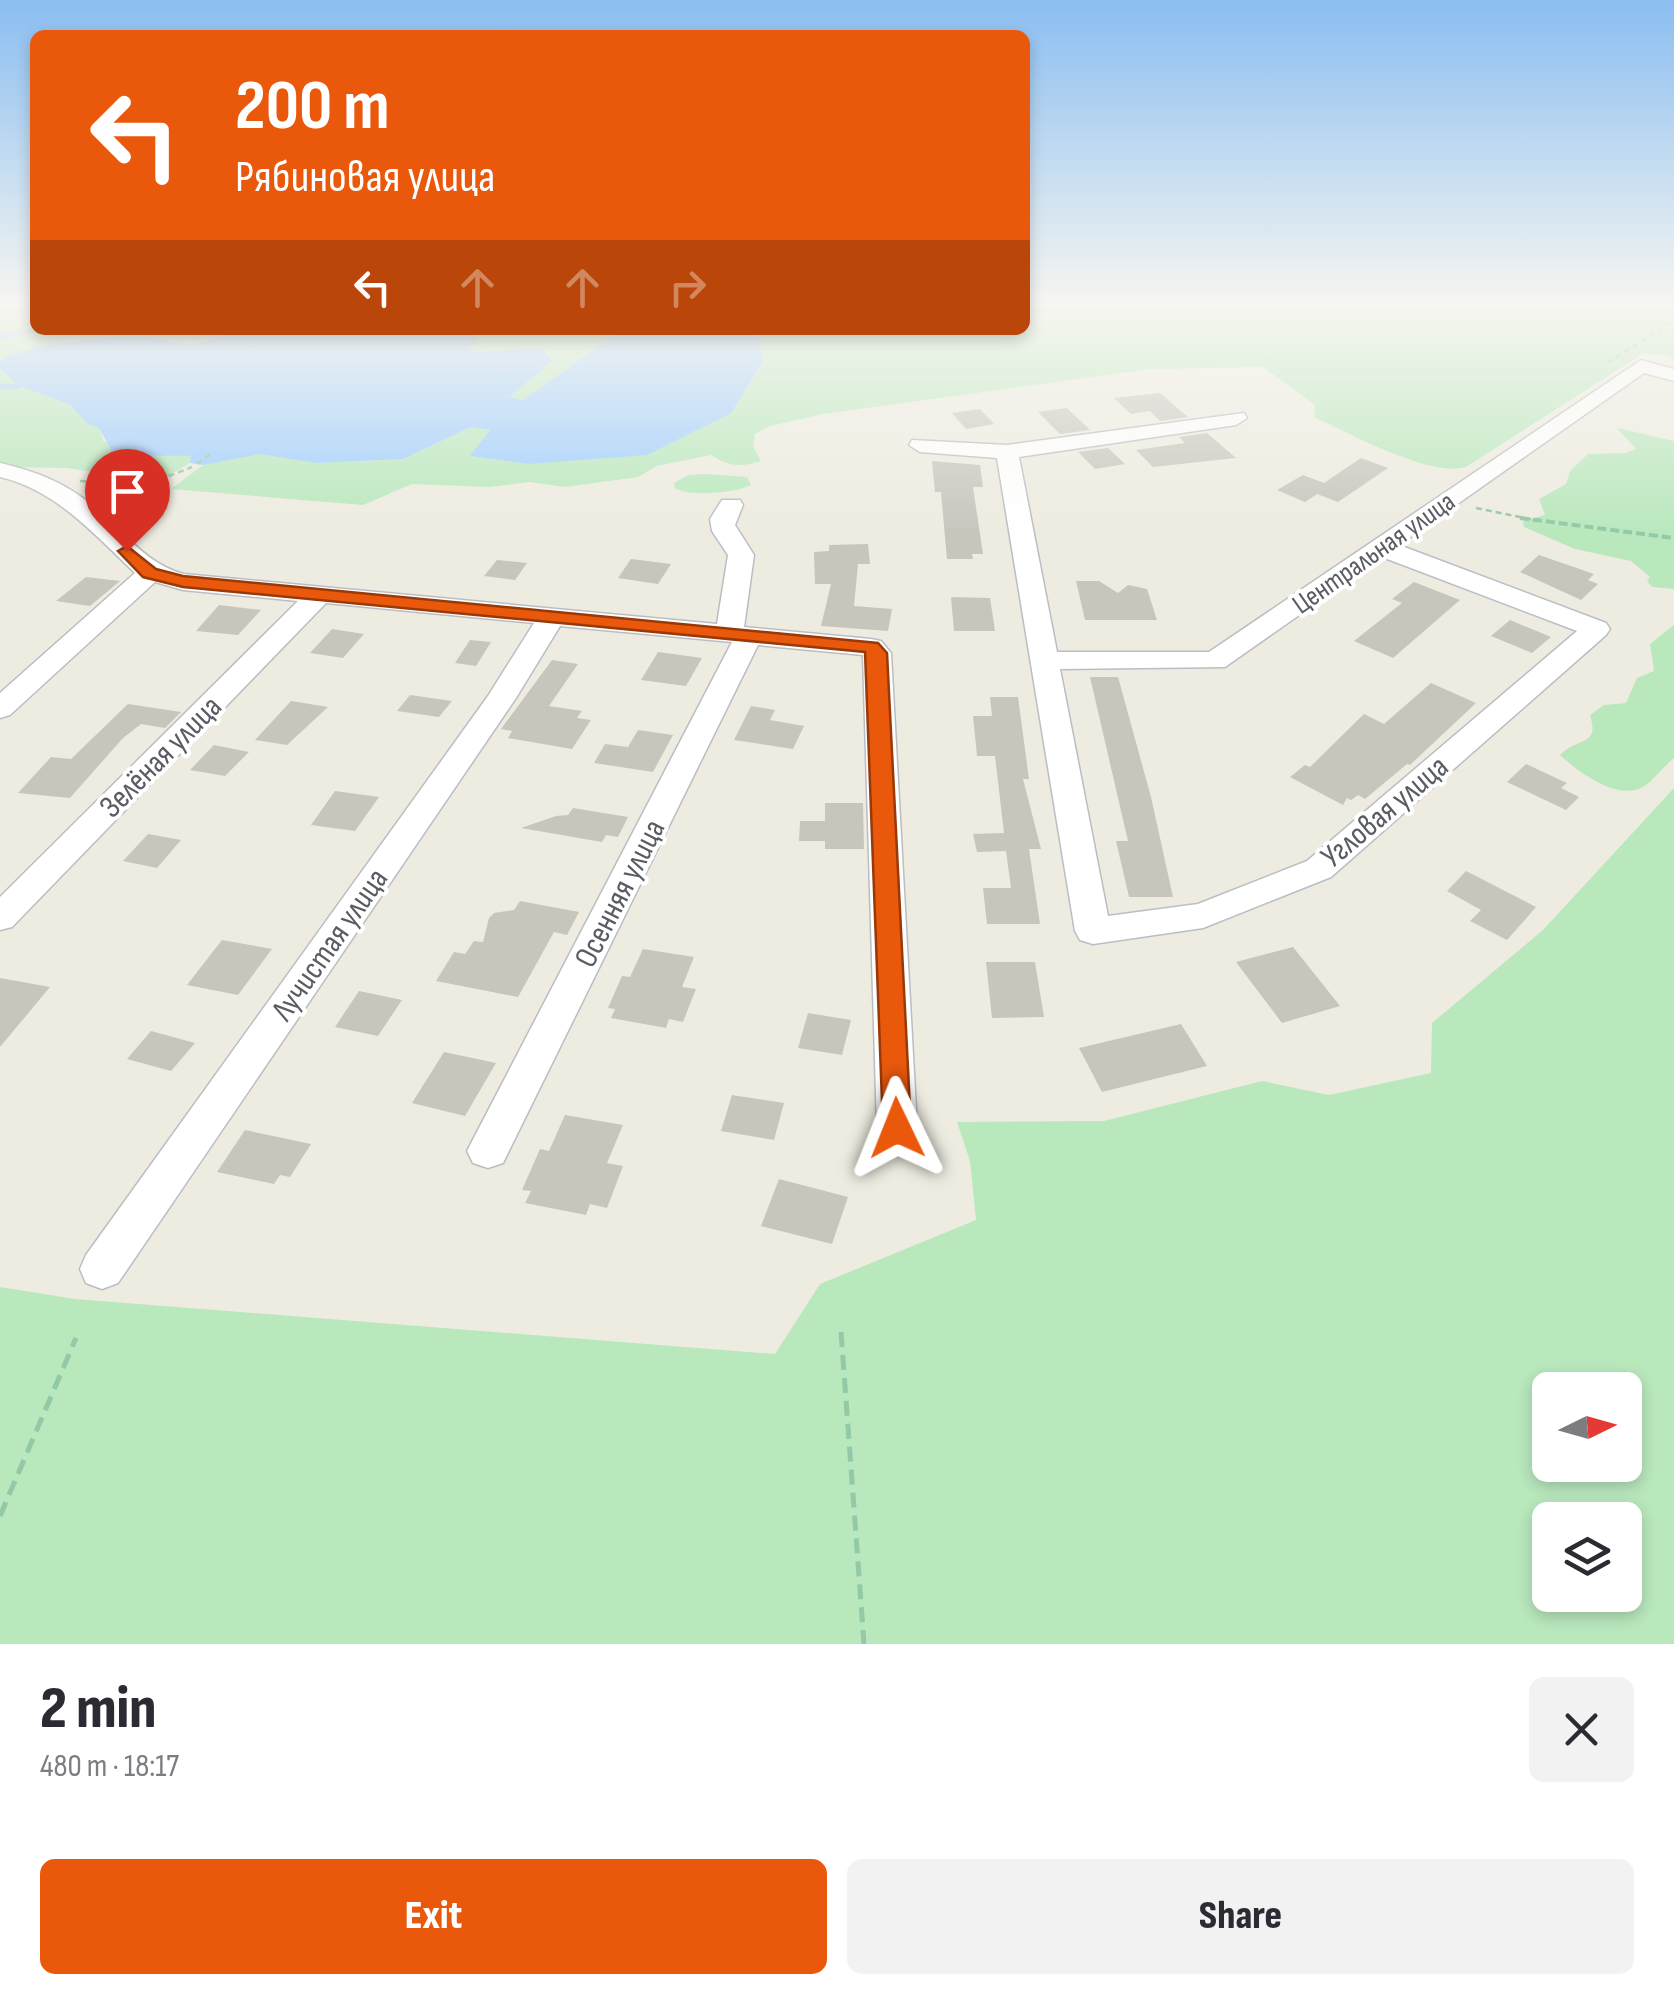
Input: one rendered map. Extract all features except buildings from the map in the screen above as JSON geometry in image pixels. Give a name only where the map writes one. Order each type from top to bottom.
[{"type":"street","name":"Центральная улица","points":[[1046,660],[1215,661],[1619,381]]},
{"type":"street","points":[[920,445],[1007,452],[1236,418]]},
{"type":"street","name":"Угловая улица","points":[[1007,452],[1092,931],[1202,916],[1318,869],[1596,629],[1380,547]]},
{"type":"street","points":[[12,475],[82,508],[150,573],[183,582],[865,644],[877,653],[897,1128]]},
{"type":"street","name":"Осенняя улица","points":[[488,1151],[739,634],[742,556],[720,524],[721,515],[730,504]]},
{"type":"street","points":[[0,709],[150,573]]},
{"type":"street","name":"Зелёная улица","points":[[0,918],[319,595]]},
{"type":"street","name":"Лучистая улица","points":[[102,1269],[490,715],[552,616]]},
{"type":"path","points":[[12,475],[143,486],[174,478],[214,452]]},
{"type":"path","points":[[1450,500],[1524,518],[1674,538]]},
{"type":"path","points":[[841,1332],[864,1644]]},
{"type":"path","points":[[0,1516],[76,1338]]},
{"type":"green space","points":[[0,381],[13,381],[69,404],[88,423],[99,427],[104,441],[160,455],[192,456],[190,463],[166,477],[148,480],[66,468],[0,464]]},
{"type":"green space","points":[[529,381],[550,381],[523,400],[509,398]]},
{"type":"green space","points":[[751,381],[1066,381],[823,414],[770,426],[755,434],[753,446],[761,461],[754,463],[735,465],[711,455],[657,466],[638,477],[565,487],[530,482],[490,487],[412,484],[363,505],[171,489],[203,465],[260,453],[316,463],[403,459],[471,427],[490,430],[471,456],[528,464],[731,413]]},
{"type":"green space","points":[[1282,381],[1601,381],[1466,467],[1451,469],[1411,460],[1314,417],[1315,405]]},
{"type":"green space","points":[[1617,428],[1674,441],[1674,589],[1652,587],[1647,581],[1650,577],[1631,561],[1575,549],[1524,527],[1523,521],[1545,515],[1539,499],[1566,484],[1570,471],[1588,454],[1636,449]]},
{"type":"green space","points":[[688,475],[747,477],[751,485],[712,493],[675,488],[674,483]]},
{"type":"green space","points":[[1674,625],[1674,758],[1636,790],[1600,784],[1560,755],[1590,737],[1590,715],[1604,705],[1626,703],[1637,678],[1654,671],[1650,644]]},
{"type":"green space","points":[[1674,788],[1674,1644],[0,1644],[0,1287],[75,1299],[775,1354],[820,1284],[976,1220],[970,1161],[957,1122],[1104,1121],[1262,1081],[1329,1095],[1431,1073],[1432,1023],[1543,930]]},
{"type":"water","points":[[13,381],[529,381],[510,397],[523,400],[550,381],[751,381],[731,413],[647,455],[528,464],[470,456],[490,430],[471,427],[403,459],[316,463],[260,454],[203,465],[190,463],[191,456],[114,455],[99,428],[88,424],[69,404]]},
{"type":"waterway","points":[[0,387],[19,386]]},
{"type":"route","points":[[127,551],[150,573],[183,582],[871,647],[877,653],[897,1128]]}]
